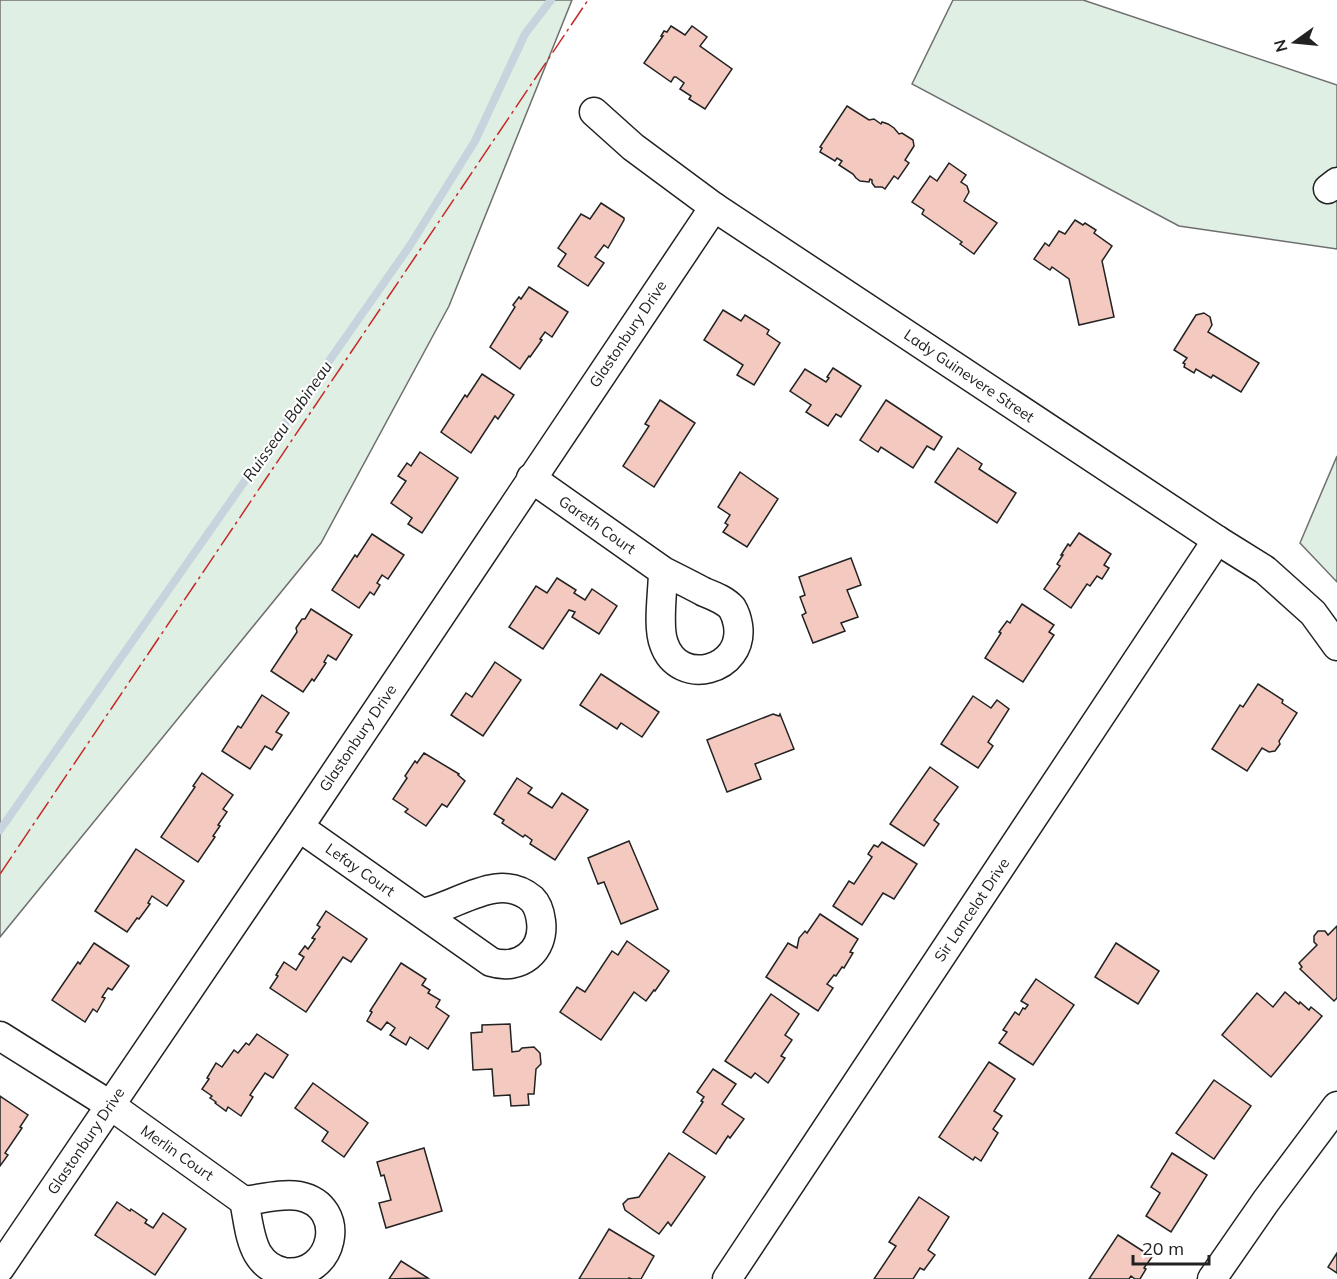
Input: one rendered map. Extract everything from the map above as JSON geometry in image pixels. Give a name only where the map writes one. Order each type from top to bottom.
[{"type":"street","name":"Lady Guinevere Street","points":[[594,112],[633,147],[714,207],[1217,540],[1266,570],[1312,614],[1337,646]]},
{"type":"street","name":"Glastonbury Drive","points":[[0,1268],[714,207]]},
{"type":"street","name":"Gareth Court","points":[[531,478],[663,571]]},
{"type":"street","name":"Sir Lancelot Drive","points":[[727,1279],[1217,540]]},
{"type":"street","name":"Lefay Court","points":[[298,827],[422,913]]},
{"type":"street","name":"Merlin Court","points":[[0,1036],[110,1105],[244,1201]]},
{"type":"street","points":[[1212,1279],[1266,1201],[1337,1106]]},
{"type":"green space","points":[[0,0],[572,0],[449,306],[321,543],[0,937]]},
{"type":"green space","points":[[953,0],[1083,0],[1337,85],[1337,249],[1179,226],[912,84]]},
{"type":"green space","points":[[1337,456],[1337,582],[1300,543]]},
{"type":"building","points":[[671,26],[685,35],[692,26],[707,37],[700,46],[732,69],[705,109],[689,99],[691,96],[680,89],[684,83],[676,77],[671,82],[644,63],[663,36],[661,36],[664,31],[667,32]]},
{"type":"building","points":[[847,106],[869,120],[874,119],[881,124],[882,122],[888,124],[899,134],[902,133],[913,140],[914,146],[905,160],[909,163],[898,179],[894,176],[885,189],[875,187],[870,179],[869,182],[860,181],[839,165],[842,161],[837,158],[835,161],[820,152],[822,148],[820,147]]},
{"type":"building","points":[[949,163],[966,175],[961,182],[967,186],[969,192],[964,201],[997,223],[974,254],[960,244],[962,242],[922,214],[924,210],[912,202],[930,176],[937,181]]},
{"type":"building","points":[[601,203],[624,220],[608,248],[604,245],[595,257],[604,263],[588,286],[558,266],[566,254],[558,248],[581,214],[590,219]]},
{"type":"building","points":[[1075,220],[1096,230],[1094,233],[1112,246],[1102,261],[1114,317],[1079,325],[1069,279],[1052,267],[1050,270],[1034,259],[1045,243],[1049,246],[1059,231],[1065,234]]},
{"type":"building","points":[[529,287],[568,312],[552,337],[545,332],[540,339],[542,340],[520,369],[490,347],[515,307],[513,305],[519,297],[521,299]]},
{"type":"building","points":[[723,310],[741,321],[745,315],[769,330],[767,334],[780,343],[754,385],[737,375],[743,365],[704,340]]},
{"type":"building","points":[[1204,313],[1210,317],[1212,325],[1208,332],[1259,363],[1241,392],[1213,375],[1211,378],[1196,369],[1194,373],[1184,367],[1183,363],[1187,358],[1174,350],[1196,315]]},
{"type":"building","points":[[833,368],[861,386],[841,417],[836,414],[828,426],[806,412],[811,405],[790,391],[805,369],[826,382]]},
{"type":"building","points":[[482,374],[514,395],[498,419],[495,416],[471,453],[441,432]]},
{"type":"building","points":[[660,400],[695,423],[654,487],[623,466],[649,426],[645,424]]},
{"type":"building","points":[[886,400],[942,437],[934,450],[927,446],[913,468],[881,447],[878,452],[860,440]]},
{"type":"building","points":[[958,448],[982,464],[979,469],[1016,493],[997,523],[935,482]]},
{"type":"building","points":[[420,452],[458,478],[422,533],[408,524],[412,518],[391,503],[406,481],[398,476],[407,463],[411,466]]},
{"type":"building","points":[[740,472],[778,499],[747,547],[723,532],[728,525],[725,523],[730,515],[718,507]]},
{"type":"building","points":[[1079,533],[1111,554],[1104,565],[1109,568],[1102,579],[1097,576],[1090,586],[1087,584],[1071,608],[1044,589],[1060,566],[1057,564],[1063,555],[1061,555]]},
{"type":"building","points":[[372,534],[404,555],[388,579],[382,575],[377,583],[380,585],[374,595],[370,592],[359,608],[332,590]]},
{"type":"building","points":[[851,558],[861,585],[847,590],[858,617],[841,623],[845,631],[813,643],[802,615],[806,613],[800,597],[805,595],[799,577]]},
{"type":"building","points":[[557,578],[576,590],[574,593],[585,600],[592,589],[617,606],[599,634],[572,617],[575,612],[569,610],[543,649],[509,627],[536,586],[547,593]]},
{"type":"building","points":[[1022,604],[1054,625],[1049,632],[1054,635],[1023,682],[985,658],[1001,633],[999,632],[1007,621],[1010,623]]},
{"type":"building","points":[[311,609],[352,635],[336,660],[328,655],[324,662],[326,663],[314,681],[312,679],[303,692],[271,671],[297,632],[296,628]]},
{"type":"building","points":[[495,662],[521,680],[483,736],[451,715],[466,693],[472,697]]},
{"type":"building","points":[[601,674],[659,712],[642,737],[621,723],[617,729],[580,705]]},
{"type":"building","points":[[1258,684],[1283,700],[1282,703],[1297,713],[1275,751],[1269,752],[1262,748],[1247,771],[1212,749],[1240,705],[1243,707]]},
{"type":"building","points":[[262,695],[289,713],[276,732],[282,735],[272,750],[265,746],[250,769],[222,751],[238,726],[241,728]]},
{"type":"building","points":[[973,696],[991,708],[997,700],[1009,709],[988,742],[993,746],[978,768],[941,744]]},
{"type":"building","points":[[773,714],[779,716],[780,714],[794,749],[755,764],[761,779],[727,792],[707,740]]},
{"type":"building","points":[[424,753],[459,774],[465,781],[447,807],[442,804],[426,826],[405,812],[408,809],[393,799],[415,761],[417,763]]},
{"type":"building","points":[[930,767],[958,787],[934,820],[939,824],[924,846],[890,824]]},
{"type":"building","points":[[202,773],[233,795],[223,809],[227,812],[218,825],[220,826],[213,836],[215,837],[198,862],[161,837]]},
{"type":"building","points":[[517,778],[532,788],[528,793],[552,808],[562,793],[588,810],[555,860],[530,844],[532,840],[525,835],[523,837],[502,823],[504,820],[494,814]]},
{"type":"building","points":[[629,841],[658,909],[621,924],[604,882],[598,884],[588,858]]},
{"type":"building","points":[[882,842],[917,864],[894,899],[883,893],[862,925],[833,906],[849,881],[854,884],[872,857],[868,854],[874,845],[878,847]]},
{"type":"building","points":[[136,849],[184,881],[167,906],[152,896],[148,903],[150,904],[127,932],[95,911]]},
{"type":"building","points":[[326,911],[367,939],[351,962],[343,957],[306,1012],[270,988],[284,962],[296,970],[304,957],[299,954],[305,946],[308,949],[315,939],[312,938],[320,927],[317,925]]},
{"type":"building","points":[[820,914],[858,939],[844,968],[842,967],[827,984],[833,988],[818,1011],[766,977],[788,943],[797,948],[799,938],[805,931],[807,933]]},
{"type":"building","points":[[1337,926],[1337,998],[1334,1001],[1300,969],[1302,967],[1299,963],[1317,945],[1314,942],[1314,936],[1318,931],[1325,931],[1328,935]]},
{"type":"building","points":[[627,941],[669,971],[646,1001],[634,992],[601,1040],[560,1012],[577,987],[585,992],[612,951],[618,955]]},
{"type":"building","points":[[94,943],[129,966],[112,990],[108,988],[97,1012],[93,1009],[85,1022],[52,1000]]},
{"type":"building","points":[[1116,943],[1159,971],[1138,1004],[1095,977]]},
{"type":"building","points":[[401,963],[426,979],[422,985],[430,990],[428,993],[440,1000],[436,1007],[449,1016],[428,1049],[410,1037],[406,1045],[390,1035],[395,1028],[387,1022],[381,1030],[367,1021],[372,1012],[370,1011]]},
{"type":"building","points":[[1036,979],[1074,1005],[1033,1065],[999,1043],[1007,1032],[1003,1030],[1015,1012],[1019,1015],[1028,1005],[1021,1001]]},
{"type":"building","points":[[1285,992],[1299,1004],[1300,1002],[1309,1010],[1311,1007],[1322,1016],[1271,1077],[1222,1035],[1257,993],[1273,1007]]},
{"type":"building","points":[[771,994],[799,1014],[785,1035],[792,1040],[781,1056],[785,1058],[768,1083],[755,1073],[751,1078],[725,1061]]},
{"type":"building","points":[[510,1024],[512,1052],[534,1047],[540,1053],[541,1064],[536,1069],[534,1094],[528,1094],[529,1105],[511,1106],[510,1095],[494,1096],[492,1069],[473,1070],[471,1033],[482,1032],[482,1025]]},
{"type":"building","points":[[257,1034],[288,1055],[273,1078],[265,1073],[250,1095],[253,1097],[241,1116],[228,1107],[226,1111],[202,1089],[216,1063],[222,1067],[234,1050],[238,1053],[246,1043],[249,1045]]},
{"type":"building","points":[[989,1062],[1015,1079],[994,1111],[1002,1116],[993,1129],[998,1133],[981,1161],[975,1157],[973,1160],[939,1137]]},
{"type":"building","points":[[713,1069],[736,1084],[722,1104],[744,1119],[730,1138],[728,1136],[716,1154],[683,1132],[703,1102],[701,1101],[704,1097],[697,1092]]},
{"type":"building","points":[[1214,1080],[1251,1106],[1214,1159],[1176,1133]]},
{"type":"building","points":[[313,1083],[368,1123],[344,1157],[322,1141],[328,1132],[295,1108]]},
{"type":"building","points":[[0,1096],[28,1115],[5,1153],[8,1155],[0,1166]]},
{"type":"building","points":[[424,1148],[442,1211],[386,1228],[379,1203],[391,1200],[384,1175],[381,1176],[377,1162]]},
{"type":"building","points":[[669,1153],[705,1177],[671,1226],[668,1222],[659,1234],[625,1210],[623,1204],[628,1199],[639,1197]]},
{"type":"building","points":[[1172,1153],[1207,1175],[1171,1232],[1146,1216],[1160,1193],[1151,1187]]},
{"type":"building","points":[[919,1197],[949,1217],[928,1250],[935,1255],[924,1270],[920,1268],[913,1279],[874,1279],[896,1246],[889,1242]]},
{"type":"building","points":[[117,1202],[147,1220],[145,1223],[153,1228],[163,1213],[186,1229],[155,1275],[95,1235]]},
{"type":"building","points":[[609,1229],[654,1256],[641,1279],[579,1279]]},
{"type":"building","points":[[1118,1235],[1152,1257],[1140,1279],[1131,1276],[1129,1279],[1089,1279]]},
{"type":"building","points":[[1337,1253],[1337,1273],[1328,1267]]},
{"type":"building","points":[[401,1261],[428,1278],[389,1279]]},
{"type":"waterway","name":"Ruisseau Babineau","points":[[0,830],[409,247],[475,141],[525,34],[551,0]]},
{"type":"power","points":[[0,874],[588,0]]}]
